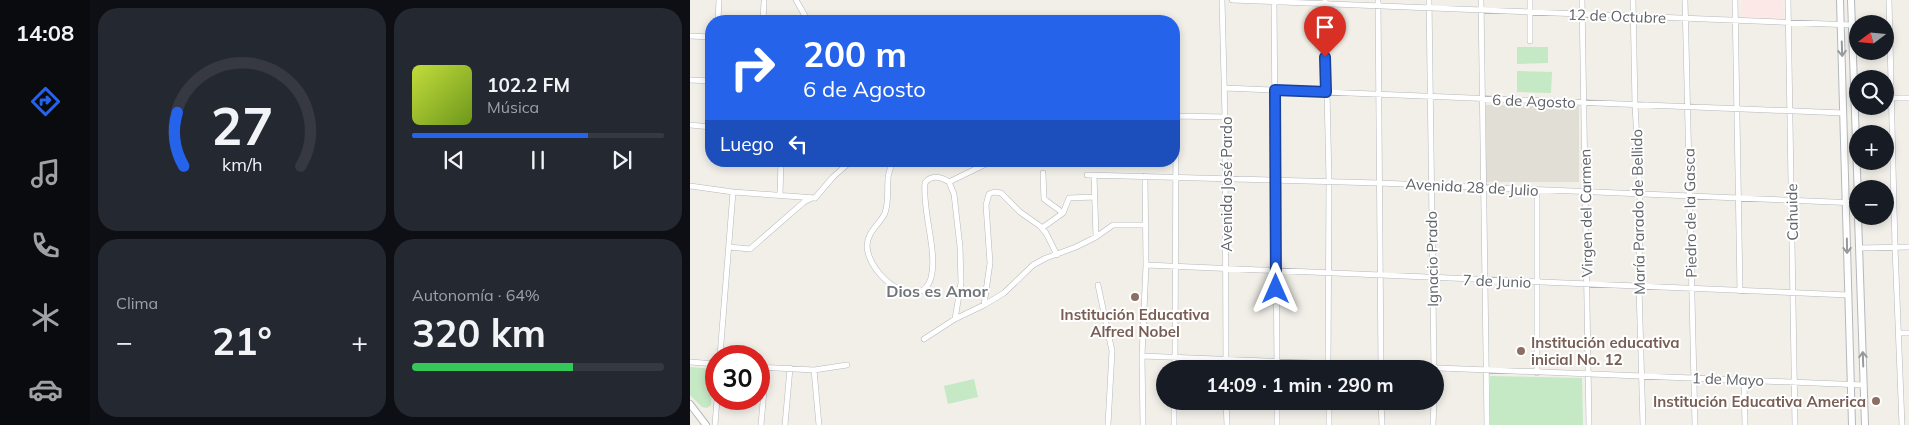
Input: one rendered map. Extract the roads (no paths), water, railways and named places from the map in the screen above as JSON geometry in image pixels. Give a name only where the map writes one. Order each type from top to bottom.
[{"type":"street","points":[[718,15],[719,0]]},
{"type":"street","points":[[796,0],[805,15]]},
{"type":"street","name":"Avenida José Pardo","points":[[1222,0],[1225,88],[1226,359]]},
{"type":"street","name":"12 de Octubre","points":[[1232,0],[1378,3],[1482,11],[1849,25]]},
{"type":"street","name":"Ignacio Prado","points":[[1429,0],[1434,360]]},
{"type":"street","points":[[1482,0],[1487,425]]},
{"type":"street","points":[[1530,0],[1530,41]]},
{"type":"street","name":"Virgen del Carmen","points":[[1582,0],[1589,425]]},
{"type":"street","name":"María Parado de Bellido","points":[[1632,0],[1640,194],[1639,287],[1643,425]]},
{"type":"street","name":"Piedro de la Gasca","points":[[1685,0],[1695,425]]},
{"type":"street","points":[[1735,0],[1740,291]]},
{"type":"street","name":"Cahuide","points":[[1788,0],[1795,425]]},
{"type":"street","points":[[1840,0],[1852,425]]},
{"type":"street","points":[[1851,0],[1852,15]]},
{"type":"street","points":[[1889,0],[1891,70]]},
{"type":"street","points":[[1274,1],[1277,360]]},
{"type":"street","points":[[763,15],[764,2]]},
{"type":"street","points":[[1325,2],[1329,181],[1328,360]]},
{"type":"street","points":[[1378,3],[1381,360]]},
{"type":"street","points":[[690,36],[705,37]]},
{"type":"street","points":[[690,80],[705,81]]},
{"type":"street","name":"6 de Agosto","points":[[1225,88],[1843,113]]},
{"type":"street","points":[[1894,98],[1909,98]]},
{"type":"street","points":[[1856,115],[1858,180]]},
{"type":"street","points":[[1892,115],[1902,425]]},
{"type":"street","points":[[1180,116],[1225,117]]},
{"type":"street","points":[[690,125],[705,126]]},
{"type":"street","points":[[780,195],[781,167]]},
{"type":"street","points":[[729,247],[750,249],[804,202],[815,198],[844,167]]},
{"type":"street","points":[[891,167],[888,178],[888,201],[885,212],[871,233],[867,247],[872,263],[878,274],[887,283],[898,289],[910,292],[919,291],[926,286],[930,281],[932,266],[925,183],[934,177],[942,178],[949,182],[954,194],[960,247],[961,284],[955,319]]},
{"type":"street","points":[[949,182],[980,167]]},
{"type":"street","points":[[1175,357],[1176,167]]},
{"type":"street","points":[[1043,174],[1044,199],[1063,213]]},
{"type":"street","name":"Avenida 28 de Julio","points":[[1087,175],[1329,181],[1739,199],[1849,202]]},
{"type":"street","points":[[1094,175],[1096,237]]},
{"type":"street","points":[[1143,425],[1142,356],[1146,265],[1145,176]]},
{"type":"street","points":[[690,186],[733,192],[815,198]]},
{"type":"street","points":[[1537,190],[1537,373]]},
{"type":"street","points":[[721,345],[733,192]]},
{"type":"street","points":[[984,305],[990,263],[986,201],[991,193],[1001,193],[1020,212],[1042,228],[1057,255]]},
{"type":"street","points":[[1042,228],[1063,213],[1070,198],[1095,197]]},
{"type":"street","points":[[924,338],[1004,293],[1033,265],[1046,258],[1096,237],[1113,225],[1146,225]]},
{"type":"street","points":[[1858,225],[1865,425]]},
{"type":"street","points":[[1859,248],[1909,247]]},
{"type":"street","name":"7 de Junio","points":[[1146,265],[1848,295]]},
{"type":"street","points":[[1098,285],[1112,351],[1108,425]]},
{"type":"street","points":[[1899,333],[1909,333]]},
{"type":"street","name":"1 de Mayo","points":[[1142,356],[1252,360]]},
{"type":"street","points":[[690,362],[705,363]]},
{"type":"street","points":[[770,367],[814,370],[847,365]]},
{"type":"street","points":[[785,425],[790,368]]},
{"type":"street","name":"1 de Mayo","points":[[1444,369],[1864,385]]},
{"type":"street","points":[[814,370],[819,425]]},
{"type":"street","points":[[1744,380],[1745,425]]},
{"type":"street","points":[[690,404],[706,425]]},
{"type":"street","points":[[715,425],[716,410]]},
{"type":"street","points":[[761,425],[762,410]]},
{"type":"street","points":[[1174,410],[1174,425]]},
{"type":"street","points":[[1226,410],[1227,425]]},
{"type":"street","points":[[1277,410],[1277,425]]},
{"type":"street","points":[[1329,410],[1329,425]]},
{"type":"street","points":[[1381,410],[1382,425]]},
{"type":"street","points":[[1433,425],[1434,410]]},
{"type":"place","name":"Institución Educativa Alfred Nobel","points":[[1135,297]]},
{"type":"place","name":"Institución educativa inicial No. 12","points":[[1521,351]]},
{"type":"place","name":"Institución Educativa America","points":[[1876,401]]},
{"type":"district","name":"Dios es Amor","points":[[937,291]]}]
